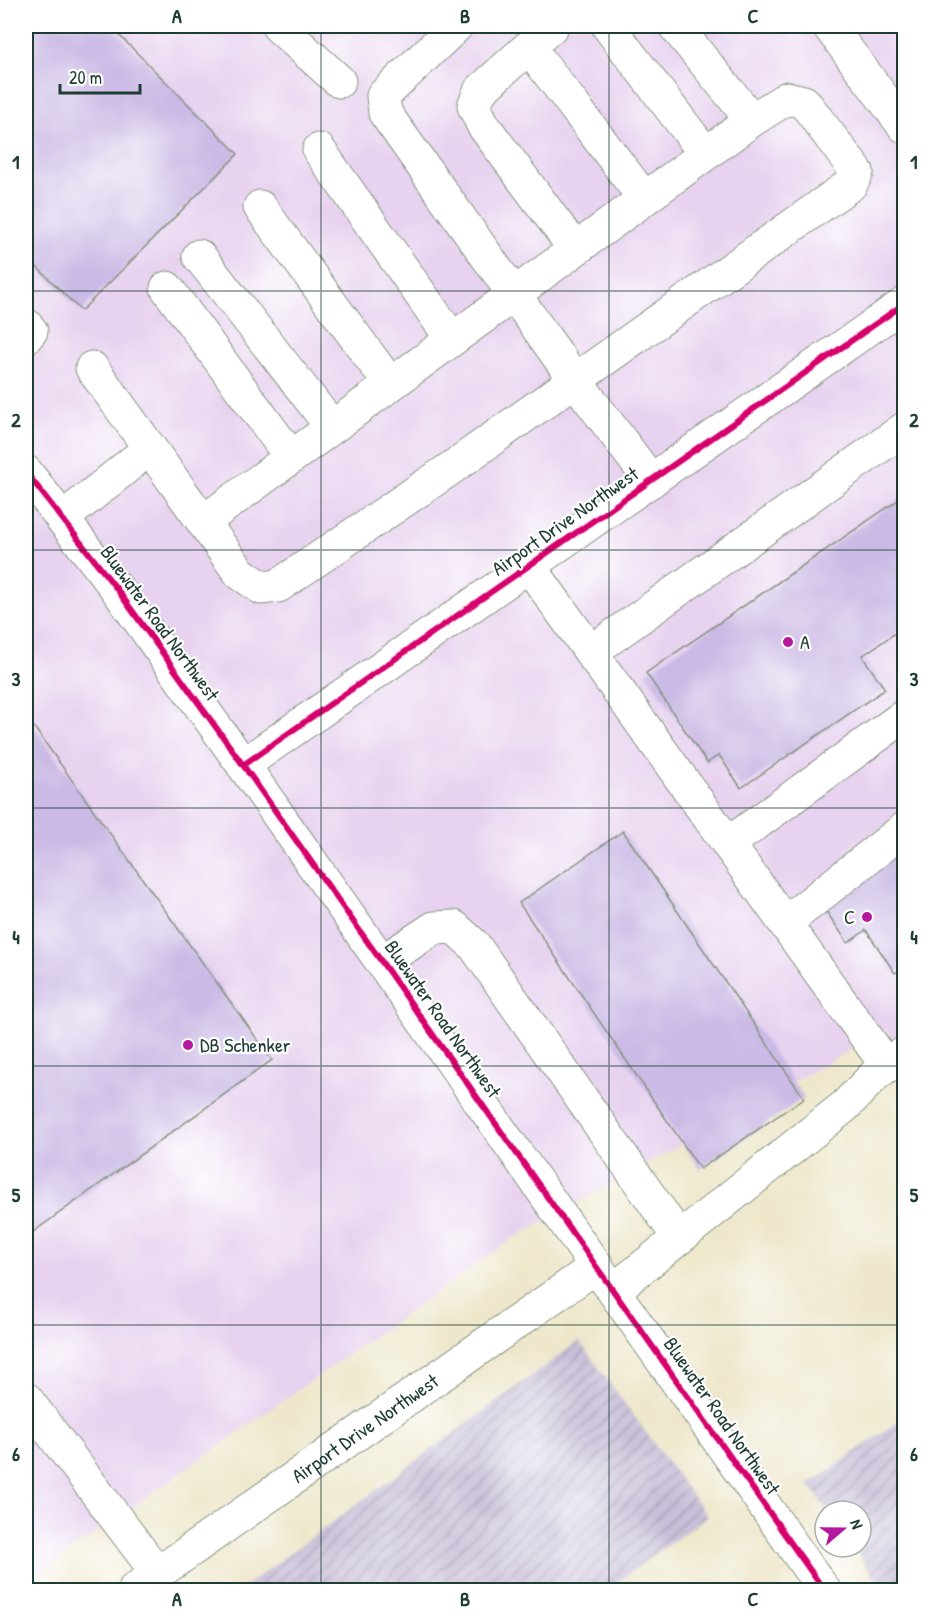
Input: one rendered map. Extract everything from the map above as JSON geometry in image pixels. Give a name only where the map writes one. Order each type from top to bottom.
[{"type":"street","points":[[278,26],[339,81]]},
{"type":"street","points":[[456,26],[383,96],[385,113],[575,380],[651,480]]},
{"type":"street","points":[[608,26],[705,153]]},
{"type":"street","points":[[675,26],[752,120]]},
{"type":"street","points":[[829,26],[904,126]]},
{"type":"street","points":[[575,249],[483,124],[474,106],[480,91],[540,36],[644,198]]},
{"type":"street","points":[[92,368],[150,448],[203,522],[240,573],[262,588],[278,586],[450,469],[851,184],[857,172],[804,102],[787,98],[705,153],[203,522]]},
{"type":"street","points":[[319,150],[452,339]]},
{"type":"street","points":[[260,207],[390,384]]},
{"type":"street","points":[[199,256],[332,427]]},
{"type":"street","points":[[167,288],[291,457]]},
{"type":"street","name":"Airport Drive Northwest","points":[[243,765],[904,304]]},
{"type":"street","points":[[26,325],[31,331],[26,337]]},
{"type":"street","points":[[591,652],[904,429]]},
{"type":"street","points":[[62,519],[150,448]]},
{"type":"street","name":"Bluewater Road Northwest","points":[[26,472],[116,588],[243,765],[824,1590]]},
{"type":"street","points":[[529,566],[785,923],[896,1059]]},
{"type":"street","points":[[728,844],[904,716]]},
{"type":"street","points":[[785,923],[904,829]]},
{"type":"street","points":[[382,962],[434,928],[454,927],[474,945],[679,1238]]},
{"type":"street","name":"Airport Drive Northwest","points":[[146,1582],[605,1278],[679,1238],[845,1106],[876,1074],[896,1059]]},
{"type":"street","points":[[26,1399],[146,1582]]},
{"type":"shaded area","points":[[26,26],[904,26],[904,1037],[895,1044],[884,1031],[512,1239],[26,1582]]},
{"type":"shaded area","points":[[579,1341],[707,1516],[606,1590],[240,1590]]},
{"type":"shaded area","points":[[904,1417],[904,1590],[883,1590],[861,1559],[873,1559],[873,1499],[819,1499],[809,1485]]},
{"type":"building","points":[[26,26],[110,26],[238,154],[81,311],[26,256]]},
{"type":"building","name":"A","points":[[904,496],[904,627],[862,656],[885,689],[741,788],[719,755],[707,763],[646,673]]},
{"type":"building","points":[[26,716],[272,1060],[26,1237]]},
{"type":"building","points":[[623,831],[804,1098],[700,1169],[519,903]]},
{"type":"building","name":"C","points":[[904,846],[904,967],[895,973],[866,930],[848,943],[821,904]]},
{"type":"cycle path","points":[[243,765],[904,304]]},
{"type":"cycle path","points":[[26,472],[116,588],[243,765],[824,1590]]},
{"type":"place","name":"A","points":[[788,642]]},
{"type":"place","name":"C","points":[[867,917]]},
{"type":"place","name":"DB Schenker","points":[[188,1045]]}]
